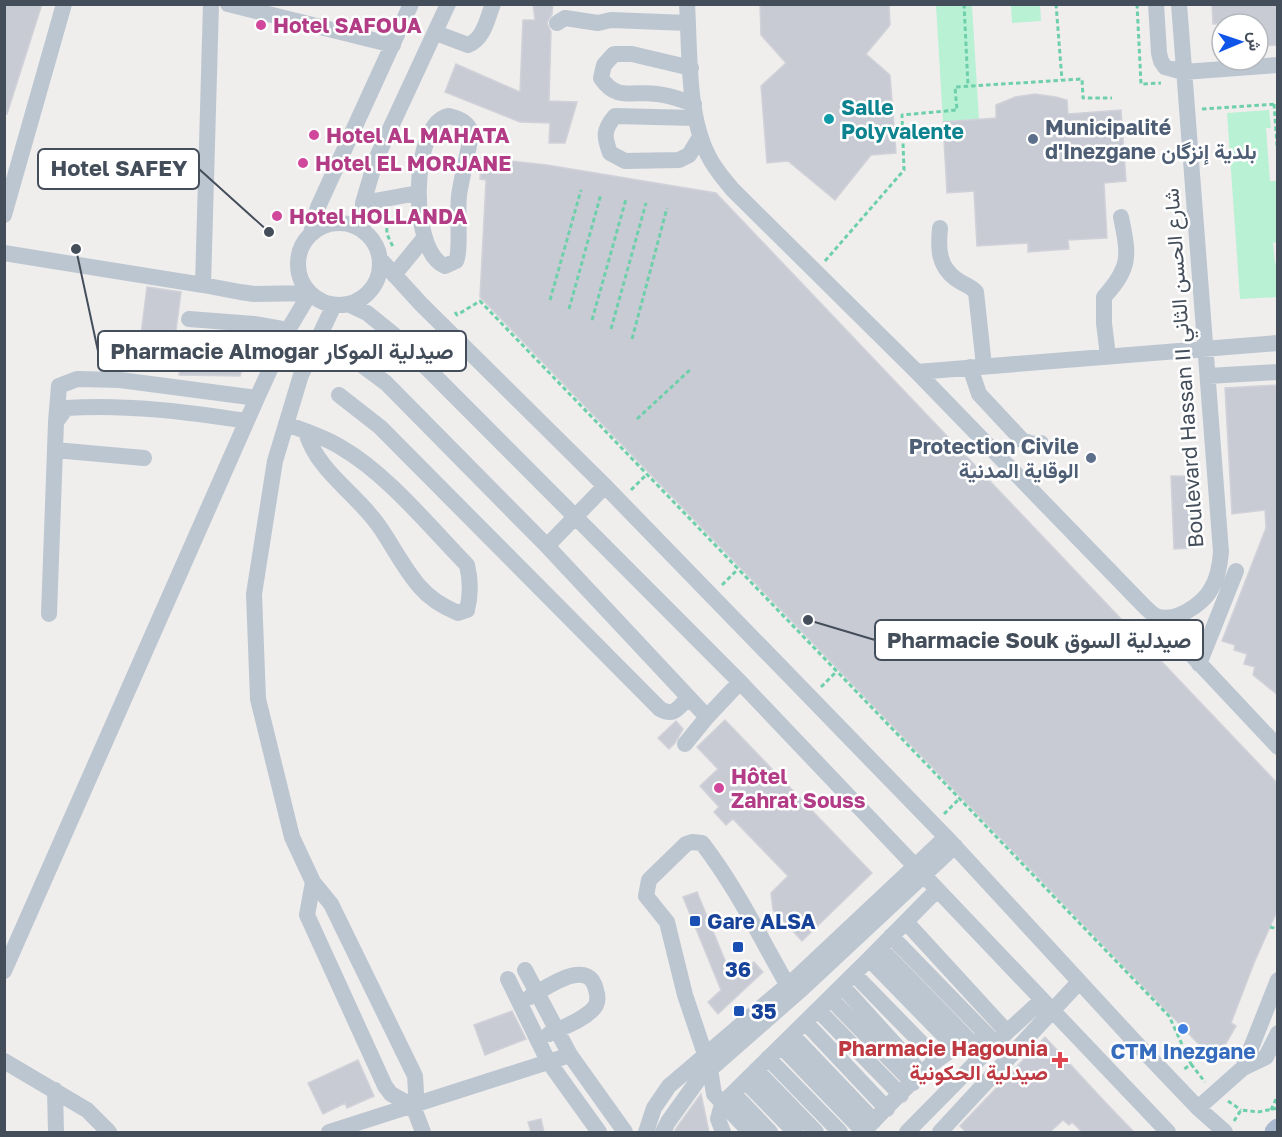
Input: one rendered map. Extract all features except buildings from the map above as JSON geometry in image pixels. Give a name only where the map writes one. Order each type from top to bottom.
[{"type":"main road","points":[[1275,1132],[1278,1129]]},
{"type":"street","points":[[4,215],[64,4]]},
{"type":"street","points":[[203,285],[211,4]]},
{"type":"street","points":[[228,4],[393,45]]},
{"type":"street","points":[[311,233],[318,207],[411,4]]},
{"type":"street","points":[[363,230],[363,203],[376,159],[436,33],[447,4]]},
{"type":"street","points":[[436,33],[468,45],[475,42],[480,37],[493,4]]},
{"type":"street","points":[[687,4],[695,111],[700,137],[719,174],[918,372],[1155,616],[1278,747]]},
{"type":"street","points":[[1156,4],[1161,61],[1165,67],[1183,72],[1278,64]]},
{"type":"street","name":"Boulevard Hassan II شارع الحسن الثاني","points":[[1155,616],[1169,617],[1181,614],[1202,601],[1210,591],[1220,566],[1221,552],[1179,4]]},
{"type":"street","points":[[557,23],[565,18],[598,23],[611,20],[688,23]]},
{"type":"street","points":[[691,68],[632,54],[614,54],[604,65],[601,78],[608,88],[622,94],[656,93],[695,111]]},
{"type":"street","points":[[695,111],[615,116],[608,124],[604,138],[610,153],[625,161],[644,162],[679,160],[690,155],[700,137]]},
{"type":"street","points":[[449,116],[464,122],[471,131],[459,196],[457,231],[459,256],[456,261],[445,266],[439,263],[425,237],[418,193],[421,163],[438,121],[449,116]]},
{"type":"street","points":[[363,203],[418,193]]},
{"type":"street","points":[[1108,356],[1104,297],[1119,280],[1127,262],[1121,217]]},
{"type":"street","points":[[1168,1132],[1152,1125],[1047,1005],[740,682],[393,334],[367,313],[321,301],[310,293],[302,282],[298,270],[298,256],[311,233],[323,225],[336,222],[350,224],[363,230],[371,238],[380,259],[421,304],[605,486],[811,697],[951,842],[1079,982],[1141,1037],[1172,1081],[1198,1108],[1229,1128]]},
{"type":"street","points":[[940,228],[938,248],[942,264],[957,280],[971,286],[976,292],[979,394],[1022,440],[1032,444],[1041,443]]},
{"type":"street","points":[[394,275],[425,237]]},
{"type":"street","points":[[4,253],[254,294],[310,293]]},
{"type":"street","points":[[380,259],[380,271],[369,292],[360,300],[341,305],[315,344],[301,375],[275,460],[254,594],[258,699],[292,837],[313,882],[331,904],[415,1077],[416,1093],[413,1106],[423,1132]]},
{"type":"street","points":[[4,971],[257,398],[288,330],[310,293]]},
{"type":"street","points":[[189,319],[254,324],[288,330]]},
{"type":"street","points":[[918,372],[1278,343]]},
{"type":"street","points":[[315,344],[351,357],[386,383],[547,546],[707,717]]},
{"type":"street","points":[[1208,376],[1278,372]]},
{"type":"street","points":[[49,614],[56,422],[60,386],[77,379],[120,380],[257,398]]},
{"type":"street","points":[[339,395],[380,427],[660,710],[673,712],[688,698]]},
{"type":"street","points":[[56,422],[66,408],[95,406],[199,414],[247,421]]},
{"type":"street","points":[[286,424],[306,432],[342,448],[396,492],[467,565],[471,597],[467,610],[458,613],[439,604],[420,587],[378,525],[354,495],[321,463],[306,432]]},
{"type":"street","points":[[55,450],[144,458]]},
{"type":"street","points":[[547,546],[605,486]]},
{"type":"street","points":[[1199,664],[1236,571]]},
{"type":"street","points":[[685,744],[740,682]]},
{"type":"street","points":[[646,1132],[654,1108],[669,1086],[708,1062],[951,842]]},
{"type":"street","points":[[770,1132],[727,1098],[714,1094],[708,1062],[685,995],[667,922],[646,896],[649,880],[686,844],[702,843],[796,983]]},
{"type":"street","points":[[313,882],[307,915],[385,1086],[391,1094],[413,1106]]},
{"type":"street","points":[[723,1132],[717,1119],[727,1098],[937,890]]},
{"type":"street","points":[[906,922],[1001,1038]]},
{"type":"street","points":[[880,948],[1001,1038]]},
{"type":"street","points":[[880,948],[964,1045]]},
{"type":"street","points":[[525,970],[570,1055],[625,1132]]},
{"type":"street","points":[[519,1003],[575,974],[584,975],[595,984],[598,997],[597,1004],[592,1010],[538,1040]]},
{"type":"street","points":[[508,979],[548,1061],[599,1132]]},
{"type":"street","points":[[848,980],[937,1059]]},
{"type":"street","points":[[848,980],[918,1079]]},
{"type":"street","points":[[1243,1068],[1278,980]]},
{"type":"street","points":[[907,1132],[1001,1038],[1079,982]]},
{"type":"street","points":[[824,1004],[918,1079]]},
{"type":"street","points":[[824,1004],[901,1095]]},
{"type":"street","points":[[946,1130],[1047,1005]]},
{"type":"street","points":[[805,1022],[887,1109]]},
{"type":"street","points":[[1198,1108],[1243,1068],[1266,1057],[1278,1033]]},
{"type":"street","points":[[786,1041],[867,1128],[937,1059],[964,1045],[1001,1038]]},
{"type":"street","points":[[329,1132],[570,1055]]},
{"type":"street","points":[[4,1061],[55,1089],[87,1110],[110,1132]]},
{"type":"street","points":[[663,1132],[708,1062]]},
{"type":"street","points":[[756,1070],[795,1132]]},
{"type":"street","points":[[756,1070],[816,1132]]},
{"type":"street","points":[[756,1070],[840,1132]]},
{"type":"street","points":[[55,1089],[56,1132]]},
{"type":"street","points":[[727,1098],[750,1132]]},
{"type":"path","points":[[964,4],[968,86]]},
{"type":"path","points":[[1056,4],[1062,80]]},
{"type":"path","points":[[816,271],[904,170],[902,115],[957,111],[955,87],[1082,79],[1083,98],[1112,98]]},
{"type":"path","points":[[1186,110],[1276,104],[1278,158]]},
{"type":"path","points":[[550,300],[581,190]]},
{"type":"path","points":[[569,309],[601,194]]},
{"type":"path","points":[[592,320],[626,199]]},
{"type":"path","points":[[610,329],[646,203]]},
{"type":"path","points":[[632,339],[667,208]]},
{"type":"path","points":[[450,307],[457,315],[480,301],[1169,1016],[1191,1064],[1172,1081]]},
{"type":"path","points":[[637,419],[692,368]]},
{"type":"path","points":[[620,503],[646,474]]},
{"type":"path","points":[[712,595],[738,569]]},
{"type":"path","points":[[811,697],[837,671]]},
{"type":"path","points":[[933,824],[960,798]]},
{"type":"path","points":[[1270,927],[1278,929]]},
{"type":"path","points":[[1229,1128],[1241,1110],[1258,1112],[1278,1108]]},
{"type":"green space","points":[[936,5],[972,5],[979,120],[943,122]]},
{"type":"green space","points":[[1011,5],[1040,5],[1041,21],[1012,23]]},
{"type":"green space","points":[[1269,110],[1271,128],[1266,128],[1270,181],[1278,181],[1277,242],[1273,243],[1275,263],[1277,263],[1277,297],[1240,299],[1227,113]]},
{"type":"place","name":"Hotel SAFOUA","points":[[261,25]]},
{"type":"place","name":"Salle Polyvalente","points":[[829,119]]},
{"type":"place","name":"Hotel AL MAHATA","points":[[314,135]]},
{"type":"place","name":"Municipalité d'Inezgane بلدية إنزگان","points":[[1033,139]]},
{"type":"place","name":"Hotel EL MORJANE","points":[[303,163]]},
{"type":"place","name":"Hotel HOLLANDA","points":[[277,216]]},
{"type":"place","name":"Hotel SAFEY","points":[[269,232]]},
{"type":"place","name":"Pharmacie Almogar صيدلية الموكار","points":[[76,249]]},
{"type":"place","name":"Protection Civile الوقاية المدنية","points":[[1091,458]]},
{"type":"place","name":"Pharmacie Souk صيدلية السوق","points":[[808,620]]},
{"type":"place","name":"Hôtel Zahrat Souss","points":[[719,788]]},
{"type":"place","name":"Gare ALSA","points":[[695,921]]},
{"type":"place","name":"36","points":[[738,947]]},
{"type":"place","name":"35","points":[[739,1011]]},
{"type":"place","name":"CTM Inezgane","points":[[1183,1029]]},
{"type":"place","name":"Pharmacie Hagounia صيدلية الحكونية","points":[[1060,1060]]}]
